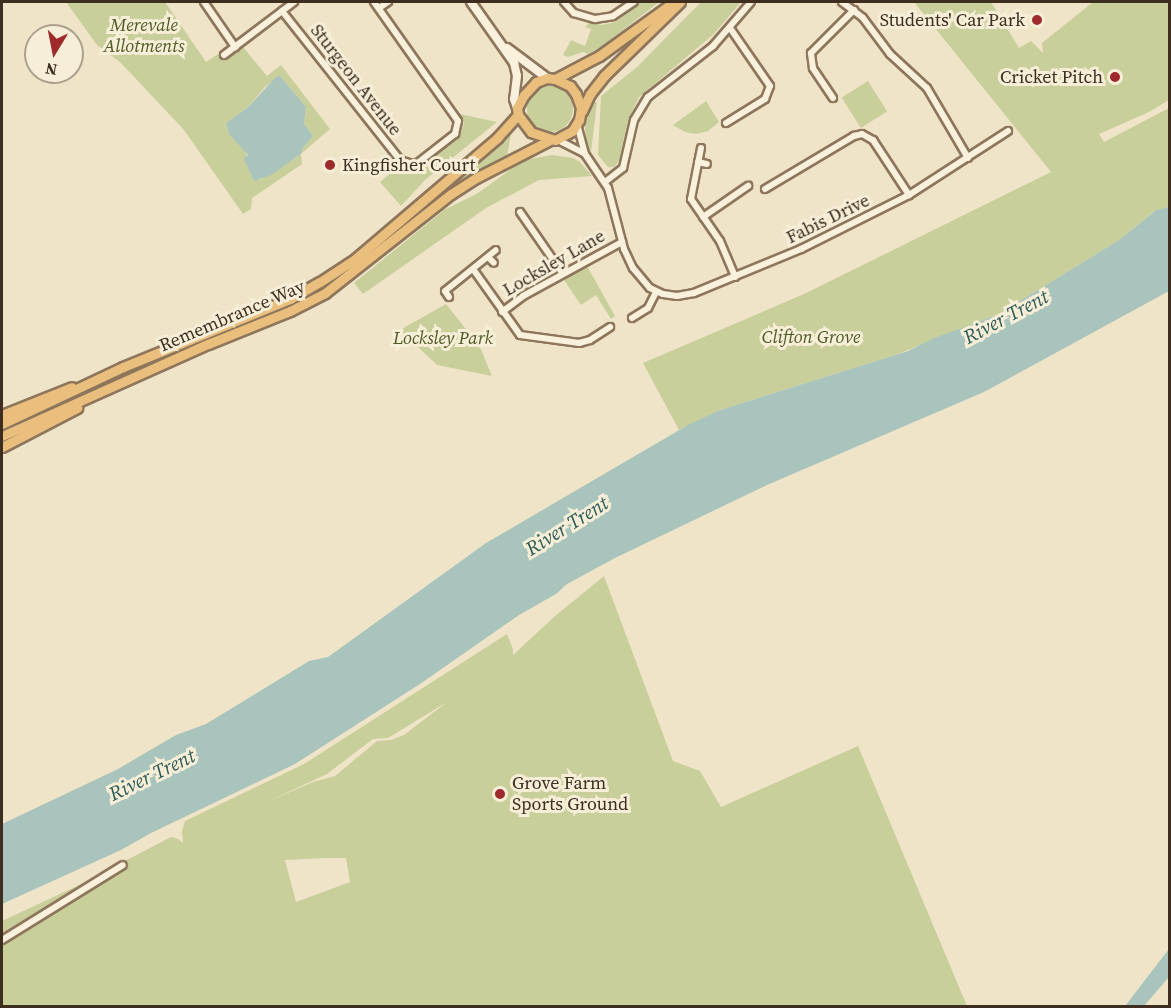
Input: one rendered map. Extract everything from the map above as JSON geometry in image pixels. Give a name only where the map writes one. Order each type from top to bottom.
[{"type":"highway","points":[[675,2],[599,56],[530,87],[518,111],[531,132],[554,140],[566,136],[579,120],[590,94],[604,76],[680,2]]},
{"type":"highway","points":[[551,78],[570,86],[576,94],[579,120]]},
{"type":"highway","name":"Remembrance Way","points":[[2,424],[123,367],[290,299],[320,282],[355,259],[455,171],[497,138],[518,111]]},
{"type":"highway","name":"Remembrance Way","points":[[2,436],[126,380],[290,311],[325,293],[363,266],[451,194],[476,178],[554,140]]},
{"type":"highway","points":[[2,415],[123,367]]},
{"type":"highway","points":[[2,447],[54,421],[126,380]]},
{"type":"street","points":[[204,2],[235,47]]},
{"type":"street","points":[[224,55],[293,2]]},
{"type":"street","name":"Sturgeon Avenue","points":[[282,11],[400,160],[415,165],[455,134],[458,121],[374,2]]},
{"type":"street","points":[[379,8],[387,2]]},
{"type":"street","points":[[471,2],[504,45],[516,70],[514,99],[518,111]]},
{"type":"street","points":[[564,2],[574,13],[595,19],[613,16],[634,2]]},
{"type":"street","points":[[605,182],[623,168],[634,120],[648,97],[713,46],[752,2]]},
{"type":"street","points":[[842,2],[854,10],[890,54],[927,88],[969,158]]},
{"type":"street","points":[[833,98],[826,93],[813,68],[811,53],[854,10]]},
{"type":"street","points":[[726,123],[735,121],[765,99],[770,86],[730,28]]},
{"type":"street","points":[[504,45],[551,78]]},
{"type":"street","points":[[579,120],[585,154],[605,182],[622,242],[640,279],[657,292],[648,308],[634,314]]},
{"type":"street","name":"Fabis Drive","points":[[657,292],[686,295],[784,258],[909,195],[1003,139],[1008,131]]},
{"type":"street","points":[[765,189],[775,187],[854,136],[862,134],[873,140],[909,195]]},
{"type":"street","points":[[554,140],[585,154]]},
{"type":"street","points":[[701,148],[691,195],[724,248],[735,277]]},
{"type":"street","points":[[698,162],[707,164]]},
{"type":"street","points":[[704,217],[748,186]]},
{"type":"street","points":[[740,192],[744,199]]},
{"type":"street","points":[[520,212],[562,274]]},
{"type":"street","points":[[524,218],[531,213]]},
{"type":"street","name":"Locksley Lane","points":[[502,312],[562,274],[622,242]]},
{"type":"street","points":[[449,297],[445,291],[496,250]]},
{"type":"street","points":[[488,257],[494,264]]},
{"type":"street","points":[[473,269],[517,332],[525,336],[579,343],[610,327]]},
{"type":"street","points":[[602,333],[606,339]]},
{"type":"street","points":[[2,940],[123,865]]},
{"type":"green space","name":"Merevale Allotments","points":[[66,2],[165,2],[206,62],[221,52],[227,59],[243,47],[267,76],[281,65],[330,129],[302,153],[302,149],[313,136],[304,124],[306,107],[280,76],[265,87],[247,108],[226,123],[229,134],[242,146],[260,180],[301,154],[302,164],[252,198],[251,209],[243,214],[184,130],[121,63],[97,45]]},
{"type":"green space","points":[[640,2],[659,2],[605,44],[588,54],[583,52],[568,57],[563,55],[571,40],[585,46],[591,29],[585,27],[590,22],[601,25],[616,22]]},
{"type":"green space","points":[[701,2],[741,2],[714,34],[639,97],[628,120],[619,161],[614,167],[608,167],[598,155],[601,96],[637,67]]},
{"type":"green space","name":"Clifton Grove","points":[[914,2],[991,2],[1019,48],[1031,41],[1043,53],[1042,43],[1093,2],[1169,2],[1169,100],[1149,112],[1099,134],[1104,142],[1169,108],[1169,207],[1153,212],[1119,240],[999,314],[895,355],[720,410],[679,430],[643,363],[804,294],[1051,172]]},
{"type":"green space","points":[[868,81],[887,112],[861,128],[842,97]]},
{"type":"green space","points":[[550,86],[566,93],[573,109],[566,125],[550,132],[534,125],[527,109],[534,93]]},
{"type":"green space","points":[[594,100],[597,103],[591,152],[587,146],[585,128],[587,113]]},
{"type":"green space","points":[[706,101],[719,122],[708,131],[696,134],[685,132],[673,125]]},
{"type":"green space","points":[[460,114],[497,122],[425,180],[401,206],[380,182],[398,167],[414,170],[421,166],[460,136],[464,123]]},
{"type":"green space","points":[[511,134],[507,156],[473,175],[328,285],[298,302],[237,326],[316,290],[352,266]]},
{"type":"green space","points":[[552,155],[573,158],[580,162],[592,176],[539,180],[486,208],[363,294],[354,283],[444,210],[478,193],[529,159]]},
{"type":"green space","points":[[587,266],[615,316],[611,319],[596,295],[581,305],[564,280]]},
{"type":"green space","name":"Locksley Park","points":[[446,304],[480,347],[492,376],[437,365],[400,330]]},
{"type":"green space","name":"Grove Farm Sports Ground","points":[[604,576],[673,761],[700,771],[721,807],[858,746],[967,1006],[2,1006],[2,946],[85,891],[128,868],[125,861],[171,837],[183,843],[182,831],[185,821],[304,764],[507,634],[513,655],[555,616]],"holes":[[[447,702],[404,735],[391,740],[377,741],[335,776],[313,782],[267,802],[327,774],[373,739],[388,738]],[[346,858],[350,882],[296,902],[285,860]]]},
{"type":"green space","points":[[93,879],[2,936],[2,921]]},
{"type":"water","points":[[277,76],[280,76],[306,107],[304,124],[313,136],[302,149],[302,153],[271,175],[254,181],[244,159],[248,155],[229,134],[226,123],[247,108]]},
{"type":"water","name":"River Trent","points":[[1169,207],[1169,291],[984,392],[767,485],[615,558],[567,584],[556,594],[519,615],[420,684],[295,764],[151,833],[121,850],[2,904],[2,824],[118,769],[176,735],[206,724],[309,661],[328,657],[486,543],[688,425],[720,410],[908,351],[932,339],[999,314],[1119,240],[1156,210]]},
{"type":"water","points":[[1169,949],[1169,977],[1144,1006],[1125,1006]]},
{"type":"place","name":"Students' Car Park","points":[[1037,20]]},
{"type":"place","name":"Cricket Pitch","points":[[1115,77]]},
{"type":"place","name":"Kingfisher Court","points":[[330,165]]},
{"type":"place","name":"Grove Farm Sports Ground","points":[[500,794]]}]
